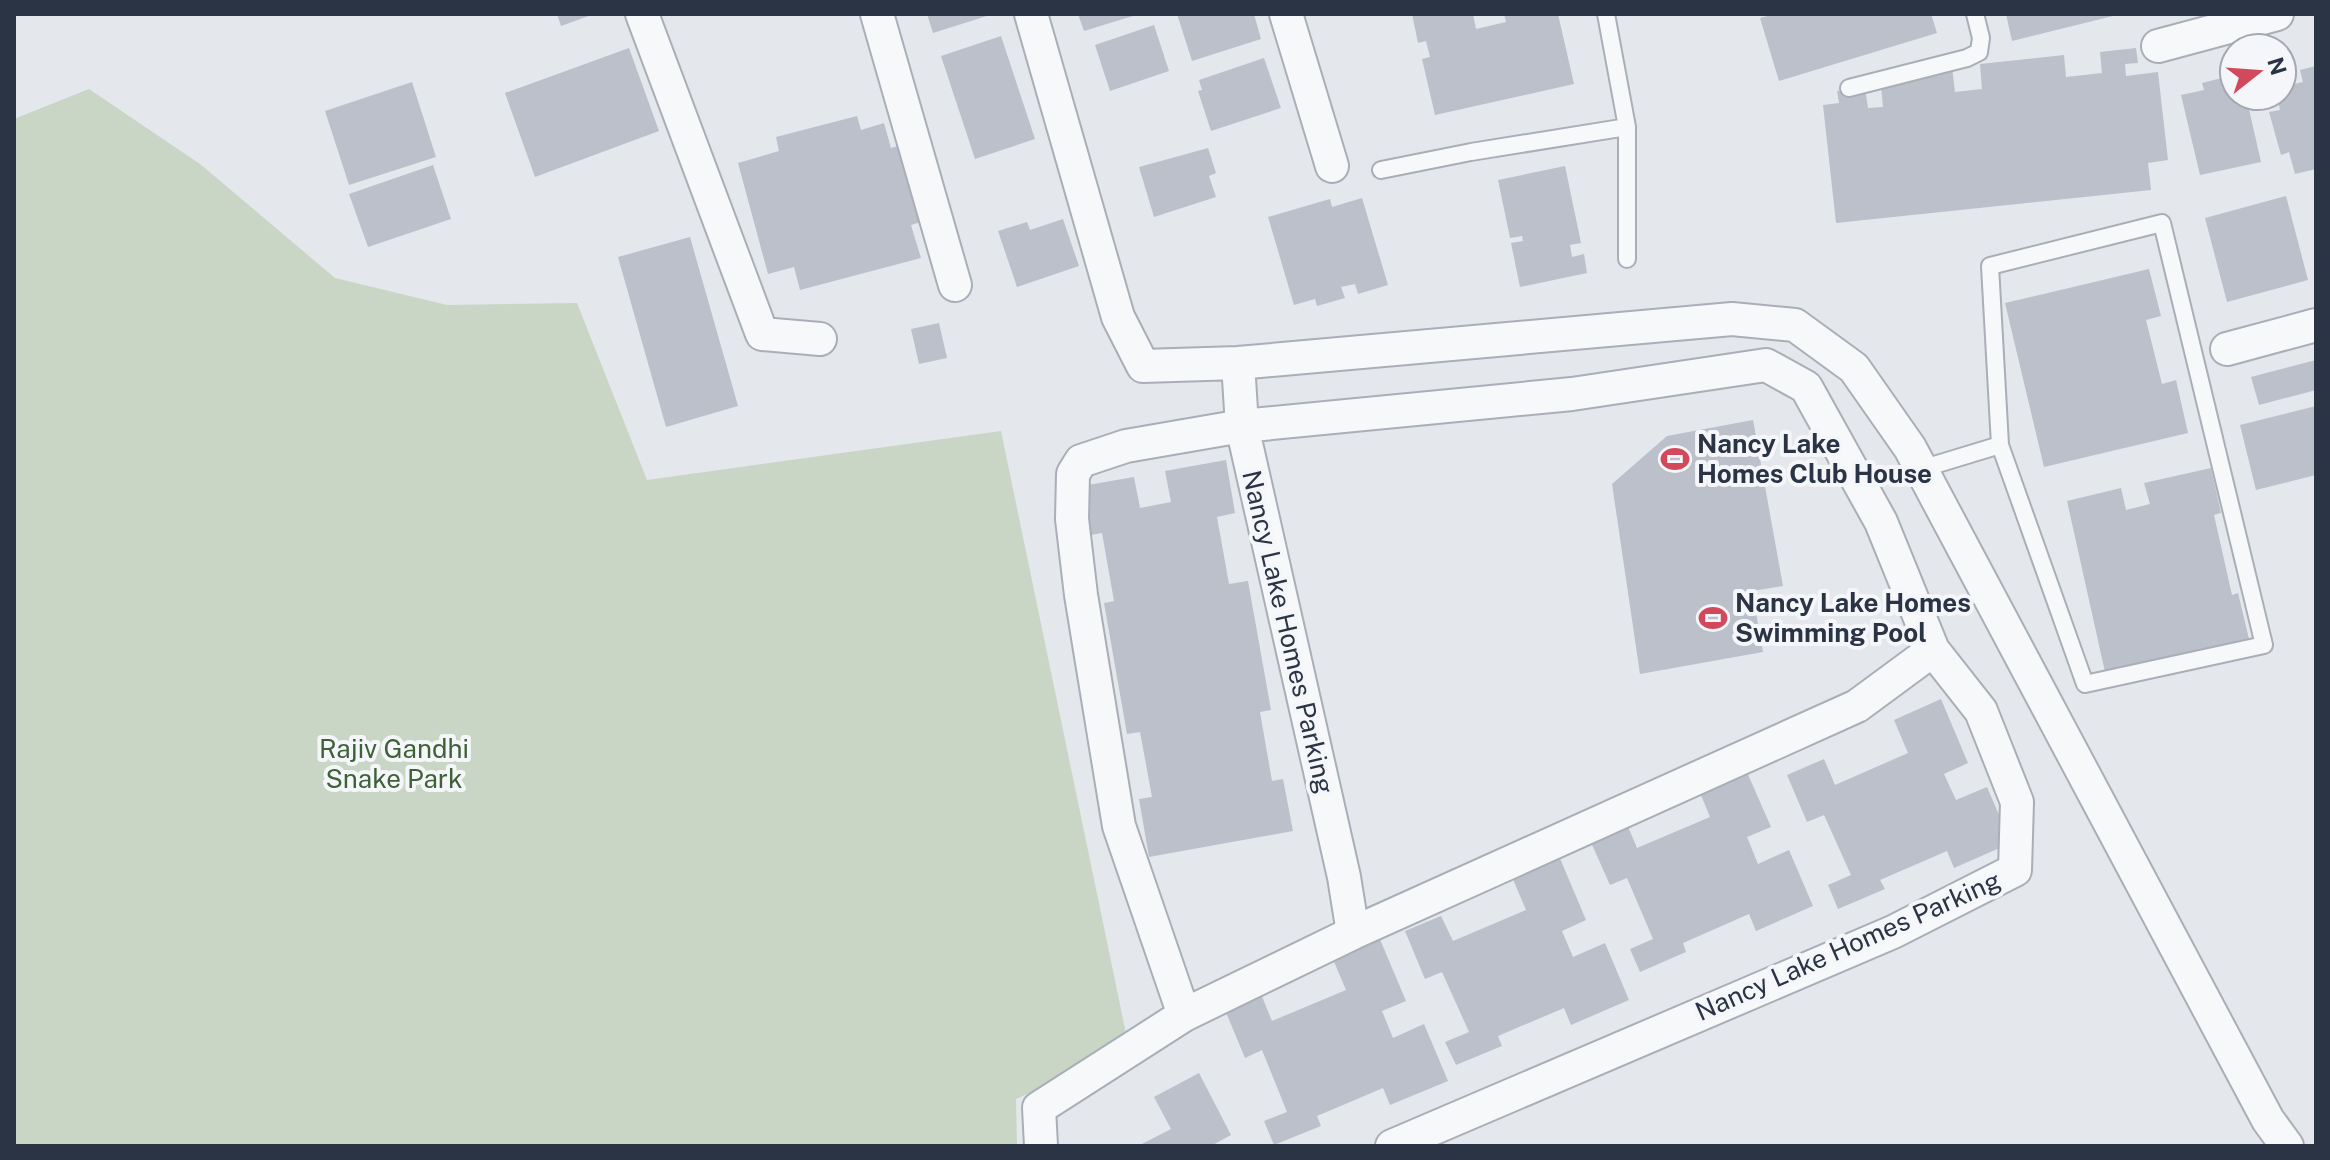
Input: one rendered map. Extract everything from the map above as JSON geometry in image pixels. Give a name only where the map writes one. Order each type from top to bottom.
[{"type":"street","points":[[877,14],[955,285]]},
{"type":"street","points":[[1031,14],[1118,317],[1143,366],[1238,363],[1732,319],[1795,325],[1854,368],[1910,448],[2268,1120],[2287,1146]]},
{"type":"street","points":[[1286,14],[1332,166]]},
{"type":"street","points":[[2158,46],[2277,14]]},
{"type":"street","points":[[648,16],[762,334],[820,339]]},
{"type":"street","points":[[2227,349],[2316,325]]},
{"type":"street","name":"Nancy Lake Homes Parking","points":[[1238,363],[1242,426],[1344,877],[1353,933]]},
{"type":"street","points":[[1041,1146],[1039,1108],[1184,1015],[1353,933],[1857,706],[1933,650],[1881,522],[1806,387],[1766,365],[1572,394],[1242,426],[1126,446],[1081,461],[1073,474],[1072,519],[1081,595],[1119,826],[1184,1015]]},
{"type":"street","name":"Nancy Lake Homes Parking","points":[[1392,1146],[1893,932],[2015,870],[2017,802],[1981,711],[1933,650]]},
{"type":"lane","points":[[1606,14],[1627,127],[1627,259]]},
{"type":"lane","points":[[1849,88],[1967,58],[1979,52],[1981,38],[1975,14]]},
{"type":"lane","points":[[1381,170],[1627,127]]},
{"type":"lane","points":[[2162,223],[2264,645],[2085,684],[2000,445],[1990,266],[2162,223]]},
{"type":"lane","points":[[1921,469],[2000,445]]},
{"type":"green space","name":"Rajiv Gandhi Snake Park","points":[[89,89],[200,164],[335,278],[447,305],[577,303],[647,480],[1001,431],[1129,1048],[1016,1099],[1017,1146],[14,1146],[14,119]]},
{"type":"building","points":[[557,14],[594,14],[561,26]]},
{"type":"building","points":[[927,14],[990,14],[990,15],[933,33]]},
{"type":"building","points":[[1078,14],[1136,14],[1136,15],[1084,31]]},
{"type":"building","points":[[1177,14],[1254,14],[1261,39],[1192,61]]},
{"type":"building","points":[[1412,14],[1473,14],[1476,29],[1506,22],[1504,14],[1558,14],[1574,84],[1435,115],[1422,59],[1430,57],[1426,41],[1418,43]]},
{"type":"building","points":[[1775,14],[1931,14],[1937,33],[1779,81],[1760,18]]},
{"type":"building","points":[[2006,14],[2117,14],[2117,15],[2012,41]]},
{"type":"building","points":[[1154,25],[1169,71],[1110,91],[1095,45]]},
{"type":"building","points":[[1001,36],[1035,139],[975,159],[941,56]]},
{"type":"building","points":[[629,48],[659,131],[535,177],[505,93]]},
{"type":"building","points":[[2136,48],[2138,63],[2125,64],[2126,76],[2158,72],[2168,160],[2148,163],[2151,190],[1836,223],[1823,105],[1839,103],[1837,91],[1865,88],[1868,108],[1883,107],[1881,86],[1903,84],[1902,72],[1952,67],[1955,92],[1982,89],[1980,64],[2064,55],[2066,77],[2102,73],[2100,52]]},
{"type":"building","points":[[1264,58],[1281,108],[1211,131],[1198,91],[1202,90],[1199,80]]},
{"type":"building","points":[[2316,66],[2316,169],[2295,174],[2289,152],[2281,155],[2269,112],[2298,112],[2298,83],[2303,82],[2300,70]]},
{"type":"building","points":[[2218,79],[2218,112],[2250,112],[2261,162],[2200,175],[2181,95],[2204,90],[2202,83]]},
{"type":"building","points":[[412,82],[436,157],[349,185],[325,111]]},
{"type":"building","points":[[857,116],[861,130],[884,123],[891,148],[908,143],[928,220],[911,225],[921,258],[800,290],[794,267],[768,274],[738,163],[779,151],[776,137]]},
{"type":"building","points":[[1208,148],[1216,173],[1209,176],[1216,197],[1154,217],[1139,167]]},
{"type":"building","points":[[433,165],[451,219],[368,247],[349,194]]},
{"type":"building","points":[[1565,166],[1581,243],[1570,245],[1572,257],[1584,254],[1587,273],[1520,287],[1511,243],[1523,241],[1522,236],[1510,238],[1498,180]]},
{"type":"building","points":[[2286,196],[2308,280],[2227,302],[2205,218]]},
{"type":"building","points":[[1362,198],[1388,285],[1358,294],[1355,284],[1341,287],[1345,298],[1317,306],[1315,299],[1294,305],[1268,217],[1330,199],[1332,207]]},
{"type":"building","points":[[1063,219],[1079,266],[1017,287],[998,231],[1027,222],[1030,230]]},
{"type":"building","points":[[690,237],[738,406],[666,427],[618,257]]},
{"type":"building","points":[[2149,269],[2161,316],[2146,320],[2162,384],[2176,380],[2188,433],[2044,467],[2005,303]]},
{"type":"building","points":[[939,323],[947,358],[919,364],[911,329]]},
{"type":"building","points":[[2316,360],[2316,390],[2259,405],[2251,377]]},
{"type":"building","points":[[2316,406],[2316,475],[2256,490],[2240,425]]},
{"type":"building","points":[[1753,420],[1783,586],[1752,591],[1763,652],[1640,674],[1612,484],[1667,436]]},
{"type":"building","points":[[1226,460],[1235,513],[1217,517],[1229,584],[1248,581],[1271,710],[1260,712],[1272,781],[1283,779],[1293,831],[1149,857],[1139,799],[1152,797],[1140,732],[1127,734],[1104,603],[1114,601],[1102,533],[1091,535],[1082,486],[1134,477],[1140,508],[1171,502],[1165,471]]},
{"type":"building","points":[[2211,468],[2221,513],[2214,515],[2232,595],[2238,593],[2249,639],[2105,672],[2067,501],[2121,488],[2126,510],[2150,504],[2144,483]]},
{"type":"building","points":[[1941,699],[1968,763],[1944,774],[1956,800],[1987,787],[2011,843],[1954,868],[1947,851],[1880,880],[1885,889],[1838,909],[1828,885],[1851,875],[1824,815],[1807,822],[1787,775],[1824,759],[1835,785],[1908,753],[1894,720]]},
{"type":"building","points":[[1743,763],[1771,827],[1747,837],[1758,864],[1789,850],[1813,906],[1756,931],[1749,914],[1683,943],[1686,952],[1640,972],[1630,949],[1653,939],[1627,878],[1610,885],[1589,838],[1626,822],[1637,848],[1710,817],[1696,783]]},
{"type":"building","points":[[1559,856],[1586,920],[1562,931],[1573,957],[1605,943],[1629,1000],[1571,1025],[1564,1008],[1498,1036],[1502,1046],[1456,1065],[1445,1042],[1469,1032],[1442,972],[1425,979],[1405,931],[1441,916],[1453,941],[1526,910],[1512,877]]},
{"type":"building","points":[[1379,937],[1406,1001],[1382,1011],[1393,1038],[1424,1024],[1448,1081],[1390,1105],[1383,1088],[1317,1116],[1321,1126],[1274,1145],[1264,1121],[1287,1112],[1262,1050],[1245,1058],[1225,1010],[1261,994],[1272,1021],[1346,990],[1332,957]]},
{"type":"building","points":[[1199,1073],[1231,1135],[1211,1146],[1138,1146],[1171,1129],[1154,1097]]},
{"type":"place","name":"Nancy Lake Homes Club House","points":[[1675,459]]},
{"type":"place","name":"Nancy Lake Homes Swimming Pool","points":[[1713,618]]}]
